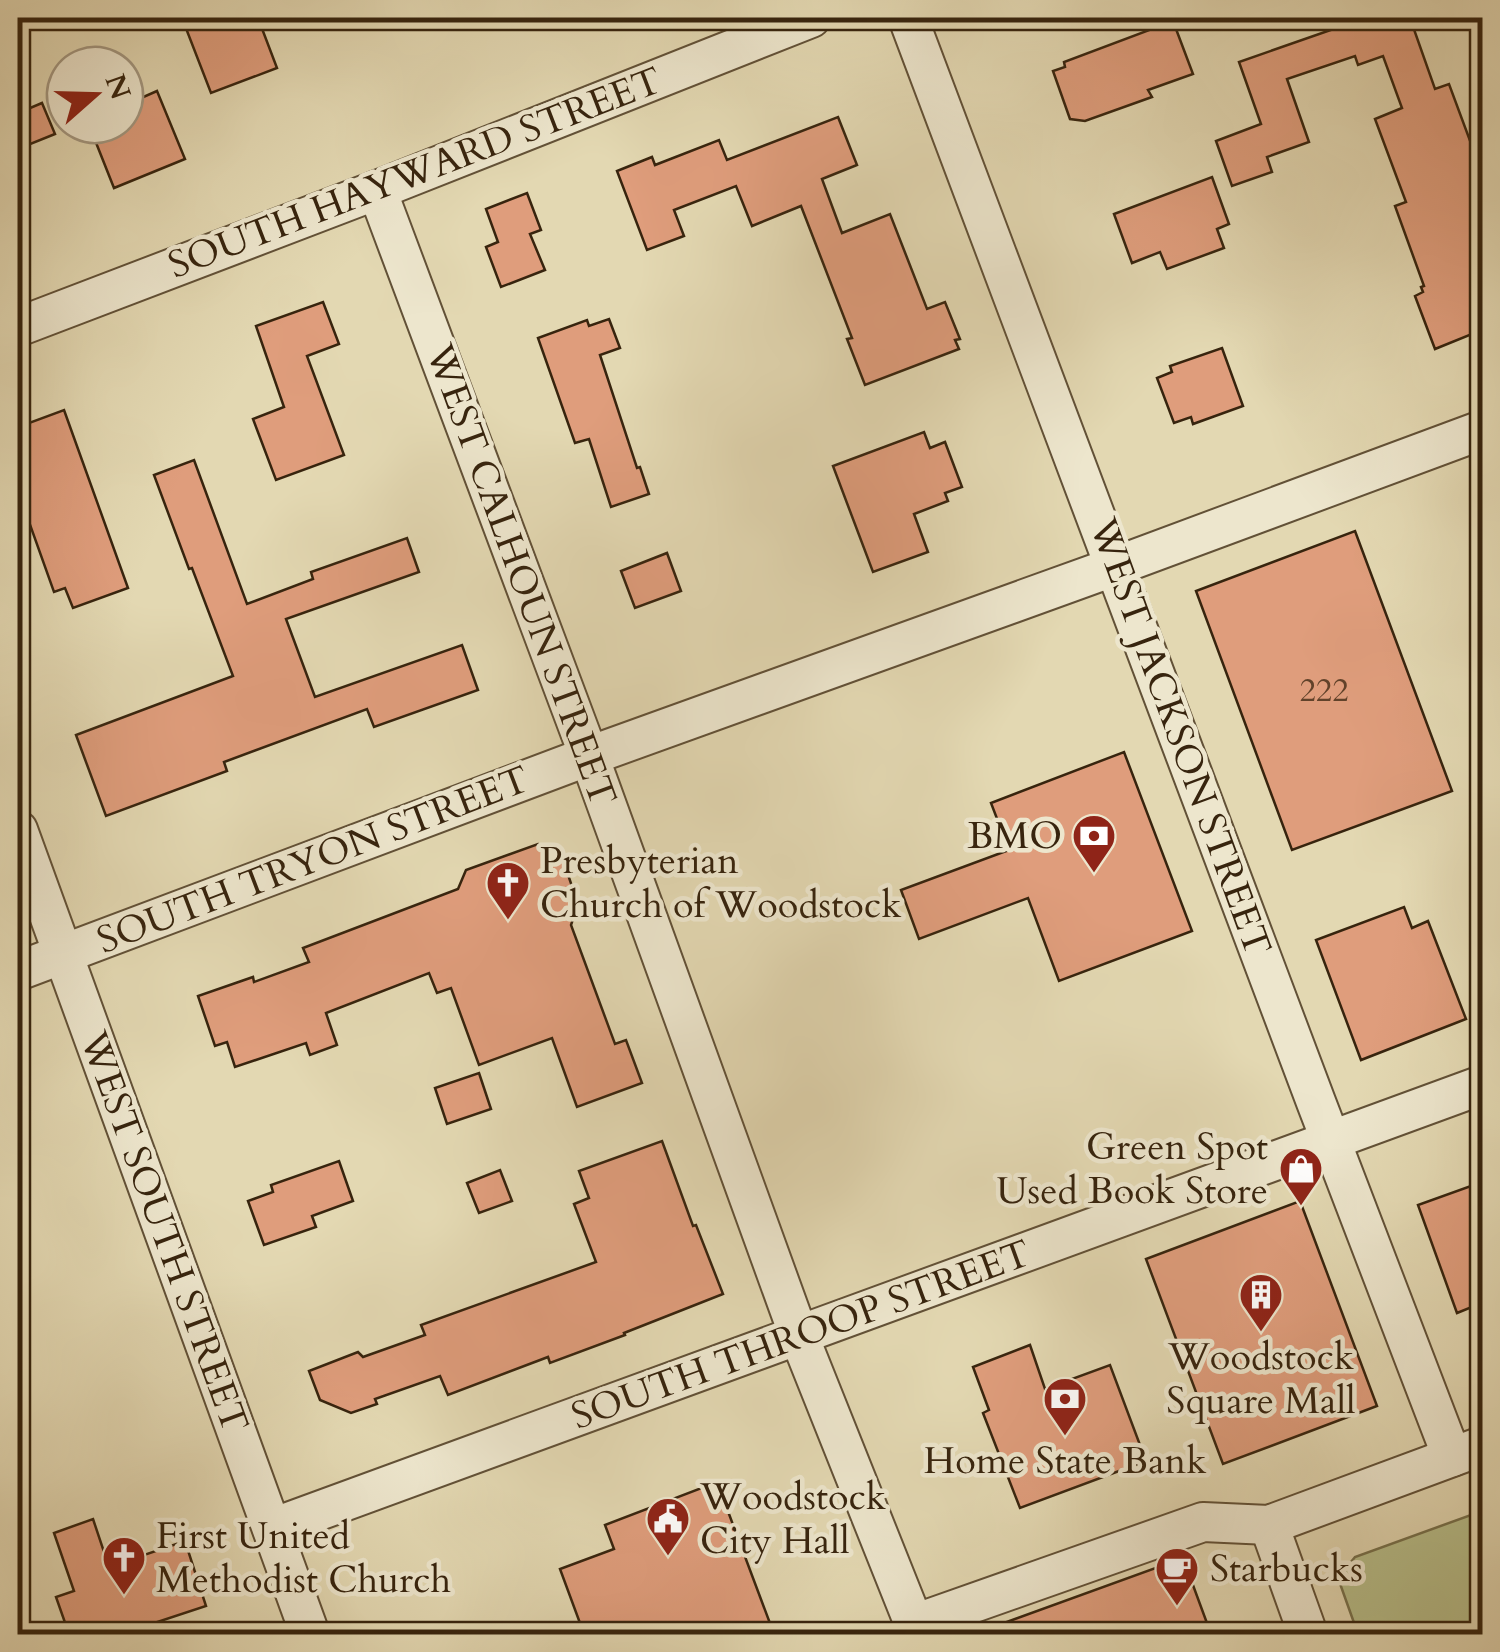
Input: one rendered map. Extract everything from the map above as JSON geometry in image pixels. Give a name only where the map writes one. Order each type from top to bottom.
[{"type":"street","name":"SOUTH HAYWARD STREET","points":[[18,327],[812,18]]},
{"type":"street","name":"WEST JACKSON STREET","points":[[908,18],[1330,1140],[1468,1451]]},
{"type":"street","name":"WEST CALHOUN STREET","points":[[378,190],[800,1336],[916,1629]]},
{"type":"street","name":"SOUTH TRYON STREET","points":[[18,971],[589,756],[1482,430]]},
{"type":"street","name":"WEST SOUTH STREET","points":[[18,830],[310,1634]]},
{"type":"street","name":"SOUTH THROOP STREET","points":[[272,1528],[1482,1085]]},
{"type":"street","points":[[916,1629],[1203,1522],[1268,1525],[1468,1451]]},
{"type":"street","points":[[1268,1525],[1308,1634]]},
{"type":"green space","points":[[1482,1511],[1482,1634],[1358,1634],[1338,1578],[1355,1557]]},
{"type":"building","points":[[182,18],[258,18],[277,68],[211,93]]},
{"type":"building","points":[[1365,18],[1410,18],[1435,89],[1449,84],[1482,173],[1482,330],[1435,349],[1415,296],[1423,292],[1424,286],[1395,206],[1406,202],[1375,119],[1402,108],[1383,56],[1358,65],[1355,56],[1287,79],[1309,142],[1267,157],[1272,172],[1232,186],[1216,141],[1261,124],[1239,62]]},
{"type":"building","points":[[1173,21],[1193,74],[1148,90],[1152,97],[1085,121],[1070,119],[1053,71],[1065,67],[1064,62]]},
{"type":"building","points":[[157,91],[185,159],[114,188],[97,145],[145,145],[145,96]]},
{"type":"building","points":[[42,103],[45,138],[18,149],[18,113]]},
{"type":"building","points":[[838,117],[857,165],[822,179],[842,233],[890,214],[927,309],[945,302],[960,339],[955,340],[959,349],[865,385],[847,339],[852,338],[801,206],[752,226],[736,186],[674,210],[684,236],[647,250],[617,171],[652,157],[655,165],[719,140],[727,160]]},
{"type":"building","points":[[1212,177],[1229,224],[1217,229],[1224,248],[1167,269],[1160,252],[1132,263],[1114,214]]},
{"type":"building","points":[[527,193],[541,230],[530,234],[545,270],[501,287],[486,247],[498,242],[486,209]]},
{"type":"building","points":[[323,302],[339,344],[307,356],[344,455],[276,480],[253,419],[284,407],[256,326]]},
{"type":"building","points":[[609,319],[620,348],[600,355],[649,494],[611,507],[589,439],[575,443],[538,338],[587,320],[589,326]]},
{"type":"building","points":[[1222,348],[1243,406],[1193,424],[1191,417],[1174,423],[1157,378],[1172,372],[1170,366]]},
{"type":"building","points":[[64,410],[128,588],[73,608],[65,588],[54,592],[18,491],[18,427]]},
{"type":"building","points":[[924,432],[930,448],[945,442],[962,487],[945,493],[948,501],[914,514],[928,552],[873,572],[833,466]]},
{"type":"building","points":[[194,460],[247,604],[313,579],[311,572],[407,538],[419,572],[286,619],[315,697],[462,645],[478,690],[374,727],[367,709],[224,762],[227,771],[106,816],[76,735],[233,676],[154,475]]},
{"type":"building","points":[[1355,531],[1452,791],[1292,850],[1196,591]]},
{"type":"building","points":[[667,553],[681,591],[635,608],[621,571]]},
{"type":"building","name":"BMO","points":[[1124,752],[1192,931],[1059,981],[1028,898],[919,939],[901,890],[1009,850],[991,803]]},
{"type":"building","points":[[538,844],[561,854],[578,904],[571,925],[615,1044],[626,1040],[642,1083],[577,1107],[552,1038],[479,1065],[451,988],[437,993],[429,973],[326,1013],[337,1045],[310,1055],[306,1043],[235,1067],[227,1042],[215,1046],[198,996],[253,977],[254,982],[309,962],[303,948],[458,889],[466,870]]},
{"type":"building","points":[[1404,907],[1412,928],[1428,921],[1466,1019],[1361,1060],[1316,940]]},
{"type":"building","points":[[479,1073],[491,1109],[447,1124],[435,1088]]},
{"type":"building","points":[[662,1141],[723,1294],[550,1363],[548,1357],[448,1395],[440,1376],[375,1399],[377,1404],[351,1413],[320,1400],[309,1371],[358,1352],[363,1357],[425,1335],[421,1325],[596,1262],[574,1204],[589,1198],[579,1171]]},
{"type":"building","points":[[339,1161],[353,1201],[312,1216],[316,1227],[264,1245],[248,1201],[273,1192],[271,1185]]},
{"type":"building","points":[[500,1170],[512,1201],[479,1213],[467,1183]]},
{"type":"building","points":[[1482,1182],[1482,1303],[1457,1313],[1418,1205]]},
{"type":"building","name":"Woodstock Square Mall","points":[[1300,1201],[1377,1406],[1223,1464],[1146,1259]]},
{"type":"building","name":"Home State Bank","points":[[1030,1345],[1045,1389],[1110,1365],[1146,1461],[1020,1508],[983,1413],[989,1410],[973,1367]]},
{"type":"building","name":"Woodstock City Hall","points":[[717,1482],[774,1634],[584,1634],[560,1569],[614,1549],[605,1525]]},
{"type":"building","points":[[93,1519],[109,1567],[185,1541],[206,1606],[121,1634],[69,1634],[56,1597],[74,1591],[54,1533]]},
{"type":"building","points":[[1183,1558],[1211,1634],[983,1634],[982,1631]]},
{"type":"place","name":"BMO","points":[[1094,874]]},
{"type":"place","name":"Presbyterian Church of Woodstock","points":[[508,921]]},
{"type":"place","name":"Green Spot Used Book Store","points":[[1301,1207]]},
{"type":"place","name":"Woodstock Square Mall","points":[[1261,1333]]},
{"type":"place","name":"Home State Bank","points":[[1065,1437]]},
{"type":"place","name":"Woodstock City Hall","points":[[668,1557]]},
{"type":"place","name":"First United Methodist Church","points":[[124,1596]]},
{"type":"place","name":"Starbucks","points":[[1177,1607]]}]
